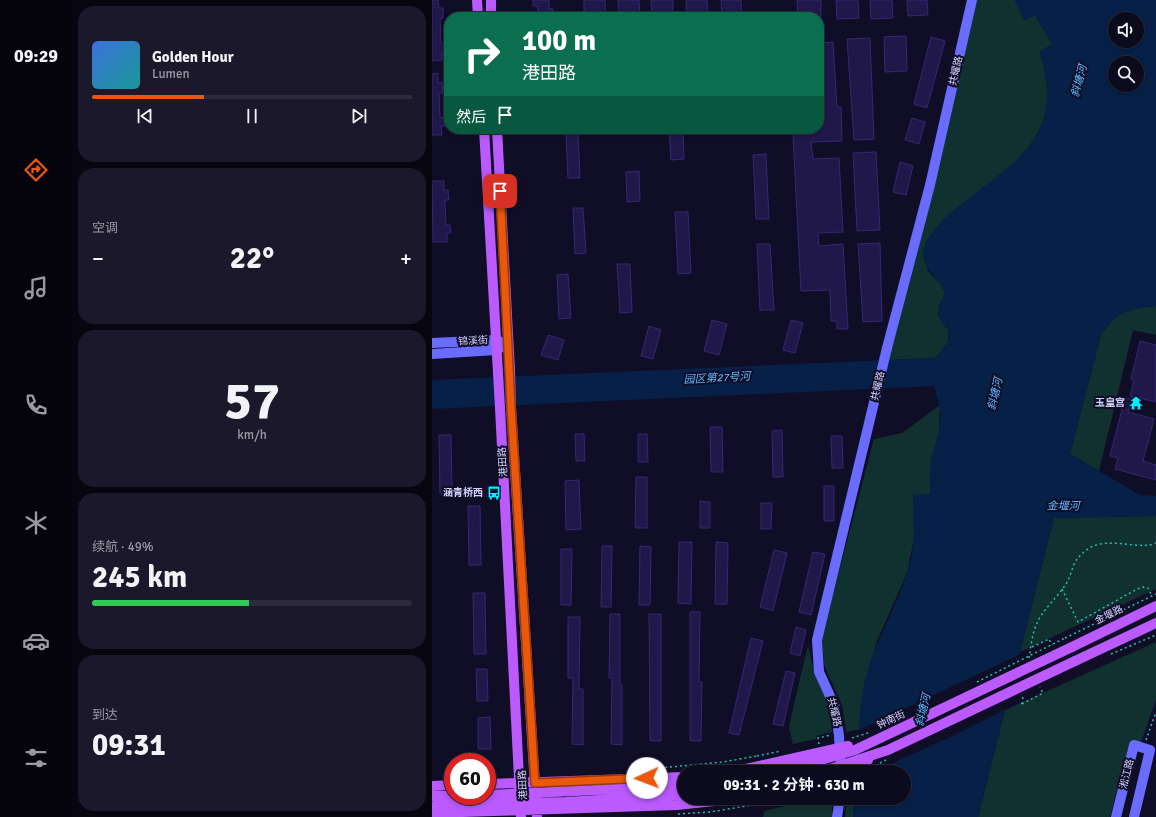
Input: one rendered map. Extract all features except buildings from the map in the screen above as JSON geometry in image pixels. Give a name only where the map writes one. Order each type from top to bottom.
[{"type":"main road","points":[[477,0],[478,12]]},
{"type":"main road","points":[[490,0],[491,12]]},
{"type":"main road","name":"港田路","points":[[484,134],[521,814]]},
{"type":"main road","name":"港田路","points":[[497,134],[511,407],[537,814]]},
{"type":"main road","name":"金堰路","points":[[1072,647],[1154,601]]},
{"type":"main road","points":[[857,765],[1075,660],[1156,623]]},
{"type":"main road","name":"钟南街","points":[[804,765],[855,750],[887,736],[1072,647]]},
{"type":"main road","points":[[770,765],[887,736]]},
{"type":"main road","points":[[842,765],[888,750]]},
{"type":"main road","points":[[496,784],[677,780]]},
{"type":"main road","points":[[496,794],[677,780]]},
{"type":"main road","points":[[433,801],[444,793]]},
{"type":"main road","points":[[433,801],[566,802],[677,795]]},
{"type":"main road","points":[[433,801],[444,798]]},
{"type":"main road","points":[[433,801],[521,814],[685,805]]},
{"type":"street","name":"共耀路","points":[[841,765],[835,707],[819,672],[817,640],[887,348],[930,185],[972,0]]},
{"type":"street","name":"锦溪街","points":[[432,343],[496,345]]},
{"type":"street","name":"锦溪街","points":[[432,354],[508,344]]},
{"type":"street","name":"淞江路","points":[[1116,817],[1134,745],[1150,750],[1134,817]]},
{"type":"street","points":[[837,817],[839,805]]},
{"type":"path","points":[[1028,661],[1036,624],[1045,609],[1067,583],[1076,560],[1084,551],[1095,545],[1117,542],[1149,546],[1156,543]]},
{"type":"path","points":[[1062,589],[1078,622],[1143,587],[1148,588],[1154,601]]},
{"type":"path","points":[[1154,601],[1156,594]]},
{"type":"path","points":[[971,685],[1065,638],[1154,601]]},
{"type":"path","points":[[1031,647],[1049,639],[1052,645]]},
{"type":"path","points":[[1024,689],[1022,704],[1043,693],[1040,686]]},
{"type":"path","points":[[1143,748],[1156,712]]},
{"type":"path","points":[[850,738],[874,730]]},
{"type":"path","points":[[819,744],[818,738],[839,733]]},
{"type":"path","points":[[659,768],[723,762],[788,750]]},
{"type":"green space","points":[[973,0],[1015,0],[1024,20],[1035,15],[1052,44],[1040,52],[1047,86],[1045,114],[1041,127],[1034,140],[1011,166],[927,270],[941,285],[945,293],[939,306],[938,316],[948,330],[948,342],[941,352],[934,358],[887,360]]},
{"type":"green space","points":[[1156,306],[1156,335],[1133,330],[1099,471],[1070,454],[1101,335],[1118,316],[1138,308]]},
{"type":"green space","points":[[940,405],[939,433],[931,459],[930,494],[913,544],[907,573],[877,641],[863,690],[860,729],[846,732],[842,705],[824,665],[822,636],[874,439],[902,433]]},
{"type":"green space","points":[[1156,516],[1156,589],[1020,652],[1054,518]]},
{"type":"green space","points":[[1156,642],[1156,700],[1141,742],[1129,744],[1110,817],[978,817],[1005,710]]},
{"type":"green space","points":[[808,645],[812,663],[831,711],[832,732],[816,736],[816,739],[793,744],[789,728]]},
{"type":"green space","points":[[788,805],[832,805],[832,817],[763,817],[764,811]]},
{"type":"green space","points":[[846,805],[854,805],[853,817],[845,817]]},
{"type":"water","points":[[1015,0],[1156,0],[1156,306],[1138,308],[1118,316],[1101,335],[1070,454],[1140,495],[1156,496],[1156,516],[1054,518],[978,817],[853,817],[855,805],[911,805],[911,765],[857,765],[859,721],[861,700],[867,673],[879,640],[900,592],[913,551],[913,495],[930,494],[931,459],[939,433],[941,413],[934,386],[432,409],[432,380],[934,358],[946,345],[949,337],[947,328],[940,319],[939,315],[940,306],[945,293],[927,266],[923,252],[928,238],[940,223],[1023,154],[1043,122],[1047,102],[1046,79],[1040,52],[1052,44],[1035,15],[1024,20]]},
{"type":"pier","points":[[1021,654],[1008,708],[942,741],[889,765],[855,765],[857,731]]},
{"type":"place","name":"玉皇宫","points":[[1136,403]]},
{"type":"place","name":"涵青桥西","points":[[494,493]]},
{"type":"route","points":[[500,191],[511,407],[535,783],[647,778]]},
{"type":"water label","name":"斜塘河","points":[[1079,81]]},
{"type":"water label","name":"园区第27号河","points":[[717,378]]},
{"type":"water label","name":"斜塘河","points":[[995,394]]},
{"type":"water label","name":"金堰河","points":[[1063,506]]},
{"type":"water label","name":"斜塘河","points":[[923,710]]}]
